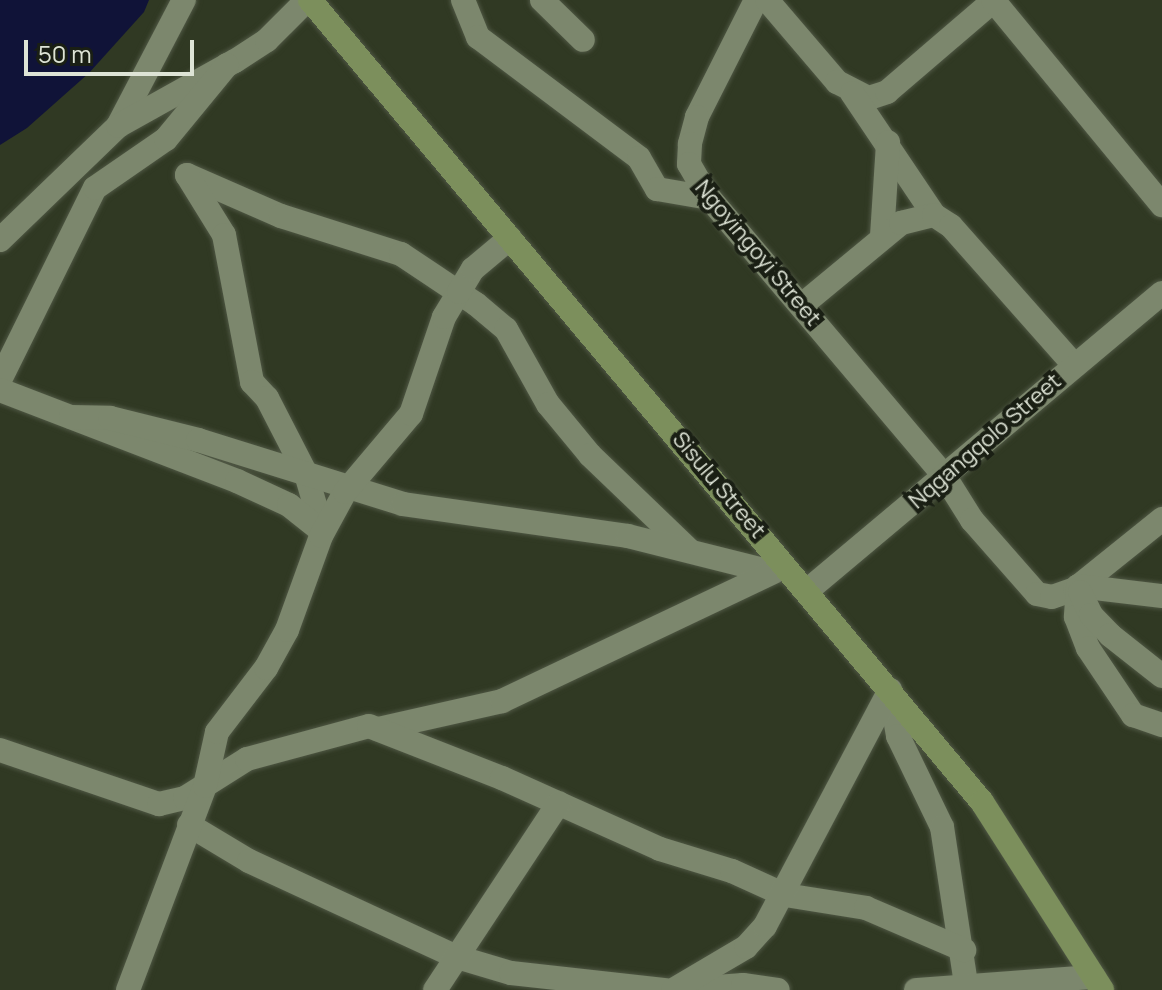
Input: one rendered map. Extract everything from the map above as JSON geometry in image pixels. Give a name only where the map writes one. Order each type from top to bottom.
[{"type":"street","points":[[118,126],[184,0]]},
{"type":"street","points":[[0,240],[118,126],[267,40],[308,0]]},
{"type":"street","name":"Sisulu Street","points":[[308,0],[802,583],[982,802],[1098,984]]},
{"type":"street","points":[[463,0],[478,37],[639,158],[657,189],[709,198]]},
{"type":"street","points":[[542,0],[583,40]]},
{"type":"street","name":"Ngoyingoyi Street","points":[[756,0],[697,117],[689,164],[709,198],[945,477],[972,520],[1037,594],[1052,597],[1078,586]]},
{"type":"street","points":[[767,0],[852,93],[888,142],[934,215],[951,226],[1074,365]]},
{"type":"street","points":[[852,93],[869,98],[887,92],[993,0],[1162,205]]},
{"type":"street","points":[[0,380],[95,188],[166,139],[227,65]]},
{"type":"street","points":[[882,236],[888,142]]},
{"type":"street","points":[[323,532],[305,470],[267,398],[252,382],[224,235],[187,175],[281,216],[401,254],[459,292],[506,329],[548,404],[590,455],[688,549]]},
{"type":"street","points":[[802,305],[901,223],[934,215]]},
{"type":"street","points":[[128,990],[205,786],[217,732],[266,668],[287,630],[323,532],[350,487],[411,414],[444,317],[473,269],[510,238]]},
{"type":"street","name":"Nqgangqolo Street","points":[[802,583],[945,477],[1162,293]]},
{"type":"street","points":[[0,390],[237,481],[289,505],[323,532]]},
{"type":"street","points":[[71,417],[110,418],[305,470],[403,504],[569,525],[688,549],[802,583]]},
{"type":"street","points":[[1162,519],[1078,586],[1076,617],[1088,648],[1133,715],[1162,725]]},
{"type":"street","points":[[0,750],[159,804],[205,786],[247,759],[303,741],[378,729],[502,701],[553,680],[767,571]]},
{"type":"street","points":[[1078,586],[1162,596]]},
{"type":"street","points":[[1078,586],[1091,615],[1162,676]]},
{"type":"street","points":[[675,990],[746,947],[785,895],[890,690]]},
{"type":"street","points":[[890,690],[898,736],[942,827],[964,950],[966,988]]},
{"type":"street","points":[[378,729],[559,803],[660,849],[732,871],[785,895],[866,908],[964,950]]},
{"type":"street","points":[[435,990],[559,803]]},
{"type":"street","points":[[189,825],[249,861],[457,957],[511,973],[666,990]]},
{"type":"street","points":[[916,990],[1098,984]]},
{"type":"street","points":[[675,990],[743,985],[778,990]]},
{"type":"shaded area","points":[[0,0],[149,0],[144,12],[89,73],[27,128],[0,145]]}]
